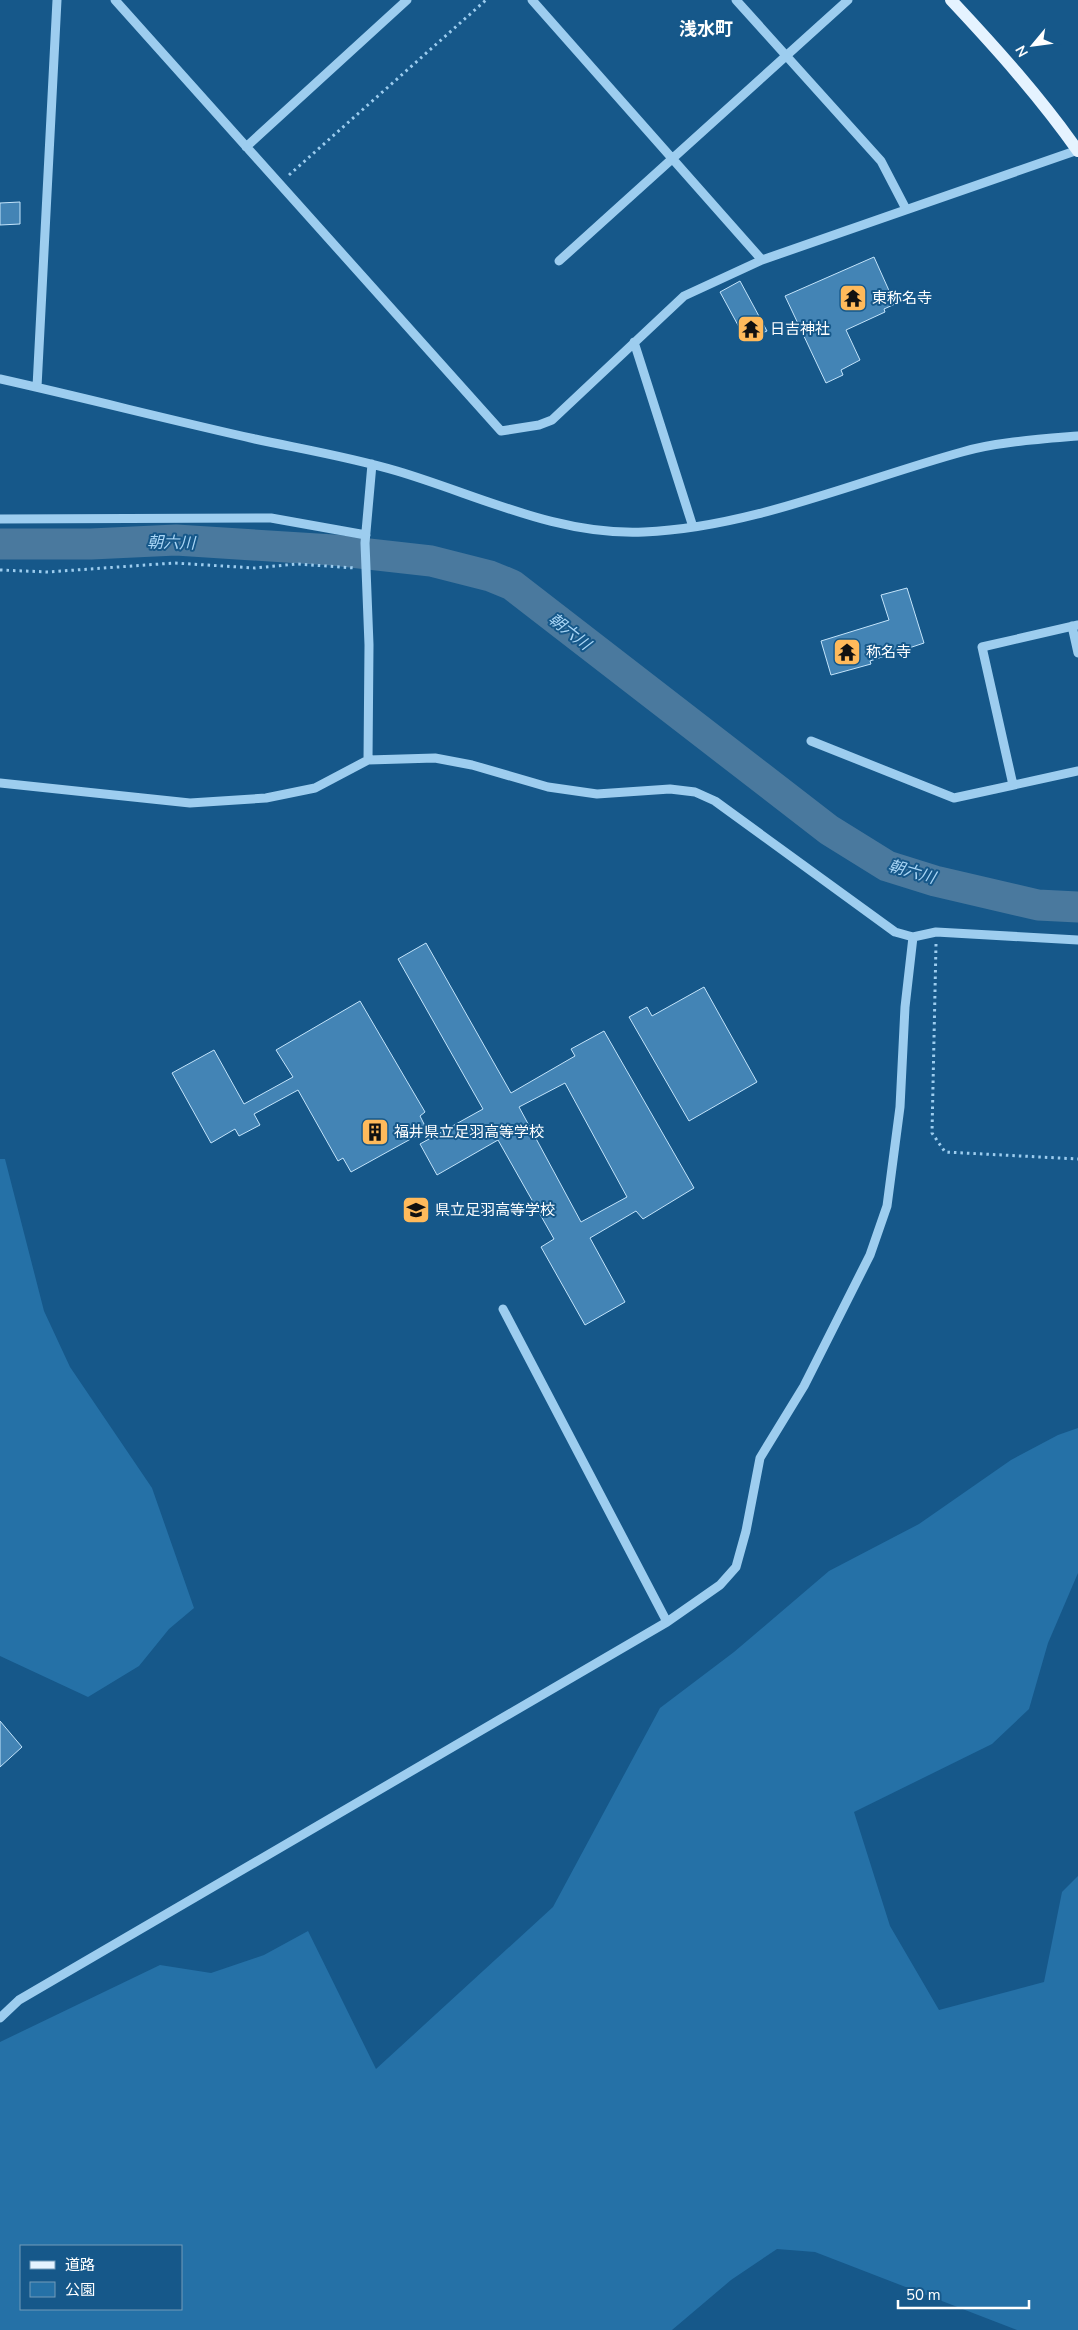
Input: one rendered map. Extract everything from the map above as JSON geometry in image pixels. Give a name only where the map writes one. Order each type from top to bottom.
[{"type":"main road","points":[[951,0],[1037,96],[1078,151]]},
{"type":"street","points":[[37,387],[57,0]]},
{"type":"street","points":[[115,0],[501,431],[539,425],[552,420],[684,296],[762,260],[906,208],[1078,151]]},
{"type":"street","points":[[246,147],[407,0]]},
{"type":"street","points":[[532,0],[762,260]]},
{"type":"street","points":[[736,0],[881,161],[906,208]]},
{"type":"street","points":[[559,261],[848,0]]},
{"type":"street","points":[[634,342],[693,528]]},
{"type":"street","points":[[0,379],[372,464],[558,524],[605,532],[644,532],[693,528],[776,508],[966,450],[1078,436]]},
{"type":"street","points":[[368,760],[369,645],[365,569],[372,464]]},
{"type":"street","points":[[0,519],[271,518],[366,539]]},
{"type":"street","points":[[1013,785],[982,647],[1075,626],[1078,653]]},
{"type":"street","points":[[811,740],[954,798],[1078,771]]},
{"type":"street","points":[[0,783],[190,803],[257,799],[315,788],[368,760],[435,758],[472,765],[548,787],[597,794],[670,789],[695,792],[715,801],[895,932],[913,937],[936,932],[1078,940]]},
{"type":"street","points":[[0,2018],[28,1995],[667,1622],[720,1585],[736,1567],[746,1531],[760,1458],[804,1386],[870,1255],[889,1196],[900,1107],[905,1007],[913,937]]},
{"type":"street","points":[[503,1308],[667,1622]]},
{"type":"path","points":[[279,184],[486,0]]},
{"type":"path","points":[[0,570],[48,572],[174,563],[255,568],[296,564],[365,569]]},
{"type":"path","points":[[936,932],[932,1132],[945,1152],[1078,1159]]},
{"type":"green space","points":[[0,1159],[5,1159],[44,1311],[70,1367],[152,1488],[194,1608],[169,1629],[139,1666],[88,1697],[0,1656]]},
{"type":"green space","points":[[1078,1428],[1078,1573],[1048,1643],[1029,1709],[992,1744],[854,1812],[890,1926],[939,2010],[1044,1982],[1062,1892],[1078,1876],[1078,2330],[1017,2330],[815,2252],[777,2249],[731,2280],[672,2330],[0,2330],[0,2042],[160,1965],[211,1973],[264,1955],[308,1931],[376,2069],[553,1907],[660,1708],[734,1652],[829,1571],[919,1524],[1011,1460],[1058,1435]]},
{"type":"building","points":[[20,202],[20,224],[0,225],[0,203]]},
{"type":"building","points":[[874,257],[895,304],[884,309],[885,312],[846,330],[860,360],[841,370],[843,375],[826,383],[785,296]]},
{"type":"building","points":[[740,281],[767,331],[746,340],[720,292]]},
{"type":"building","points":[[907,588],[924,643],[870,661],[871,664],[831,675],[821,641],[889,620],[881,595]]},
{"type":"building","points":[[426,943],[511,1093],[575,1056],[571,1049],[604,1031],[694,1188],[643,1219],[636,1211],[590,1238],[625,1302],[585,1325],[541,1247],[554,1239],[498,1140],[437,1175],[420,1144],[483,1109],[398,959]],"holes":[[[565,1083],[627,1197],[581,1222],[519,1107]]]},
{"type":"building","points":[[704,987],[757,1082],[689,1121],[629,1017],[647,1007],[652,1016]]},
{"type":"building","points":[[360,1001],[425,1112],[420,1116],[427,1130],[351,1172],[343,1158],[338,1161],[298,1090],[254,1114],[260,1125],[239,1136],[235,1129],[211,1143],[172,1073],[214,1050],[244,1104],[293,1077],[276,1050]]},
{"type":"building","points":[[0,1721],[22,1747],[0,1767]]},
{"type":"waterway","name":"朝六川","points":[[0,544],[91,544],[176,540],[333,550],[431,561],[490,576],[512,585],[829,830],[887,866],[935,881],[1038,905],[1078,907]]},
{"type":"place","name":"東称名寺","points":[[853,298]]},
{"type":"place","name":"日吉神社","points":[[751,329]]},
{"type":"place","name":"称名寺","points":[[847,652]]},
{"type":"place","name":"福井県立足羽高等学校","points":[[375,1132]]},
{"type":"place","name":"県立足羽高等学校","points":[[416,1210]]},
{"type":"district","name":"浅水町","points":[[706,29]]}]
